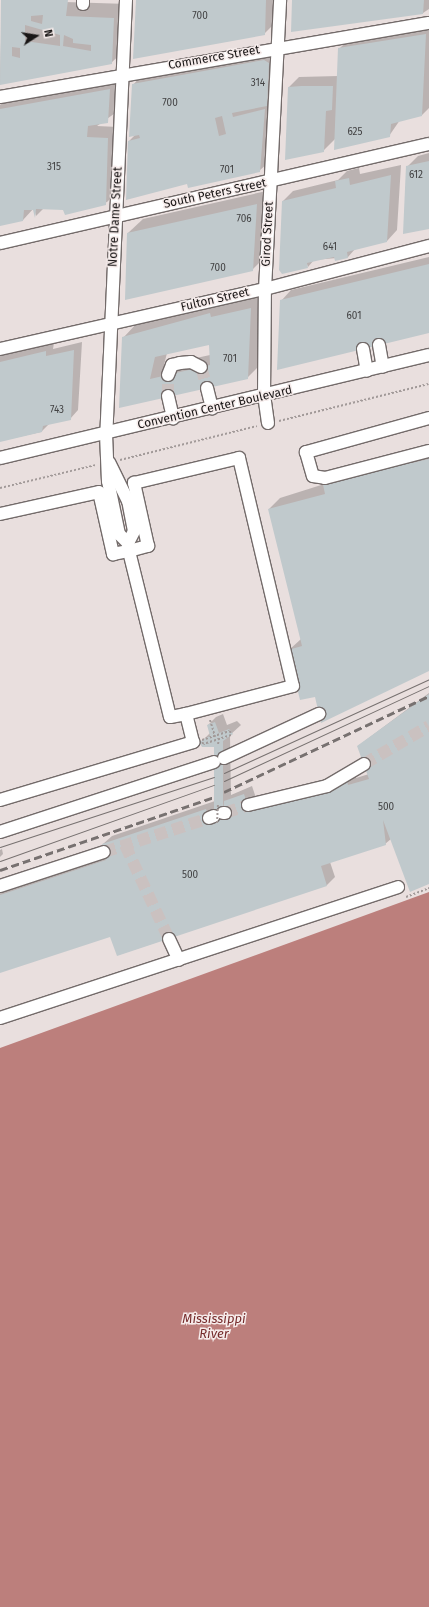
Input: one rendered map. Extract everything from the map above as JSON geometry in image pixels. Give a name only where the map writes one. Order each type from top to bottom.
[{"type":"street","name":"Notre Dame Street","points":[[126,0],[106,434],[110,462],[108,481],[119,534],[129,547],[170,717],[186,714]]},
{"type":"street","name":"Girod Street","points":[[268,423],[264,396],[265,289],[280,0]]},
{"type":"street","name":"Commerce Street","points":[[0,97],[278,46],[429,23]]},
{"type":"street","name":"South Peters Street","points":[[0,243],[271,182],[429,144]]},
{"type":"street","name":"Fulton Street","points":[[0,349],[265,289],[429,246]]},
{"type":"street","points":[[379,345],[383,367]]},
{"type":"street","points":[[363,349],[367,371]]},
{"type":"street","name":"Convention Center Boulevard","points":[[0,458],[173,418],[429,355]]},
{"type":"street","points":[[168,375],[172,365],[180,363],[191,362],[201,367]]},
{"type":"street","points":[[207,388],[212,408]]},
{"type":"street","points":[[168,396],[173,418]]},
{"type":"street","points":[[429,418],[306,452],[313,476],[325,478],[429,452]]},
{"type":"street","points":[[0,514],[99,492],[113,554],[129,547],[148,546],[134,483],[239,458],[293,686],[186,714],[193,742],[0,800]]},
{"type":"street","points":[[0,832],[219,760],[319,714]]},
{"type":"street","points":[[248,805],[327,786],[364,764]]},
{"type":"street","points":[[0,886],[104,852]]},
{"type":"street","points":[[0,1018],[398,887]]},
{"type":"street","points":[[169,939],[179,960]]},
{"type":"path","points":[[0,488],[429,384]]},
{"type":"path","points":[[211,723],[215,736]]},
{"type":"path","points":[[202,740],[230,731],[231,735],[203,744]]},
{"type":"path","points":[[218,744],[219,739]]},
{"type":"path","points":[[419,892],[429,888]]},
{"type":"water","name":"Mississippi River","points":[[429,892],[429,1607],[0,1607],[0,1048]]},
{"type":"building","points":[[1,0],[68,0],[66,16],[114,18],[112,64],[0,85]],"holes":[[[43,15],[42,24],[31,21],[31,16]],[[25,25],[60,35],[60,46],[25,41]],[[64,35],[73,39],[73,43],[91,45],[91,51],[63,46]],[[12,47],[20,48],[20,58],[12,56]]]},
{"type":"building","points":[[136,0],[266,0],[265,35],[133,59]]},
{"type":"building","points":[[292,0],[424,0],[423,14],[291,32]]},
{"type":"building","points":[[426,34],[422,116],[391,124],[390,137],[334,150],[338,48]]},
{"type":"building","points":[[264,60],[269,63],[267,106],[232,113],[233,117],[265,109],[260,172],[188,188],[187,184],[126,200],[128,141],[140,138],[139,135],[129,137],[132,84]],"holes":[[[222,116],[226,134],[219,136],[215,118]]]},
{"type":"building","points":[[333,86],[332,110],[326,111],[324,152],[285,160],[288,87]]},
{"type":"building","points":[[110,89],[108,123],[88,126],[87,137],[108,138],[106,205],[65,215],[63,210],[36,209],[35,218],[33,210],[24,210],[23,221],[0,226],[0,109]]},
{"type":"building","points":[[429,161],[429,229],[403,234],[406,166]]},
{"type":"building","points":[[391,175],[387,242],[347,252],[348,258],[335,261],[334,257],[307,263],[308,268],[282,274],[279,270],[282,201],[336,188],[335,181],[349,178],[350,185]]},
{"type":"building","points":[[257,204],[253,271],[125,300],[127,233]]},
{"type":"building","points":[[429,264],[429,333],[277,370],[280,300]]},
{"type":"building","points":[[251,308],[248,379],[119,408],[122,337],[210,313],[211,317]],"holes":[[[209,345],[210,365],[150,379],[155,357]]]},
{"type":"building","points":[[74,350],[71,420],[43,426],[42,432],[0,442],[0,362],[46,351],[46,356]]},
{"type":"building","points":[[411,457],[412,463],[429,459],[429,671],[321,723],[315,697],[300,700],[288,650],[302,646],[268,509],[325,494],[322,480]]},
{"type":"building","points":[[429,694],[429,884],[410,892],[383,820],[386,845],[321,866],[327,886],[117,956],[110,937],[0,973],[0,895],[106,860],[102,844],[206,809],[211,825],[214,824],[214,747],[202,747],[199,742],[210,736],[207,725],[215,722],[219,733],[229,729],[233,734],[223,741],[223,821],[224,801],[244,794],[250,812],[347,780],[348,785],[369,779],[357,746]]},
{"type":"tunnel","points":[[201,367],[207,388]]},
{"type":"tunnel","points":[[168,375],[168,396]]},
{"type":"tunnel","points":[[364,764],[429,726]]},
{"type":"tunnel","points":[[225,813],[248,805]]},
{"type":"tunnel","points":[[104,852],[209,818]]},
{"type":"tunnel","points":[[125,845],[169,939]]},
{"type":"tram line","points":[[224,773],[429,679]]},
{"type":"tram line","points":[[224,781],[429,686]]},
{"type":"tram line","points":[[0,847],[214,777]]},
{"type":"tram line","points":[[0,861],[214,785]]},
{"type":"railway","points":[[224,792],[429,696]]},
{"type":"railway","points":[[0,870],[214,797]]}]
